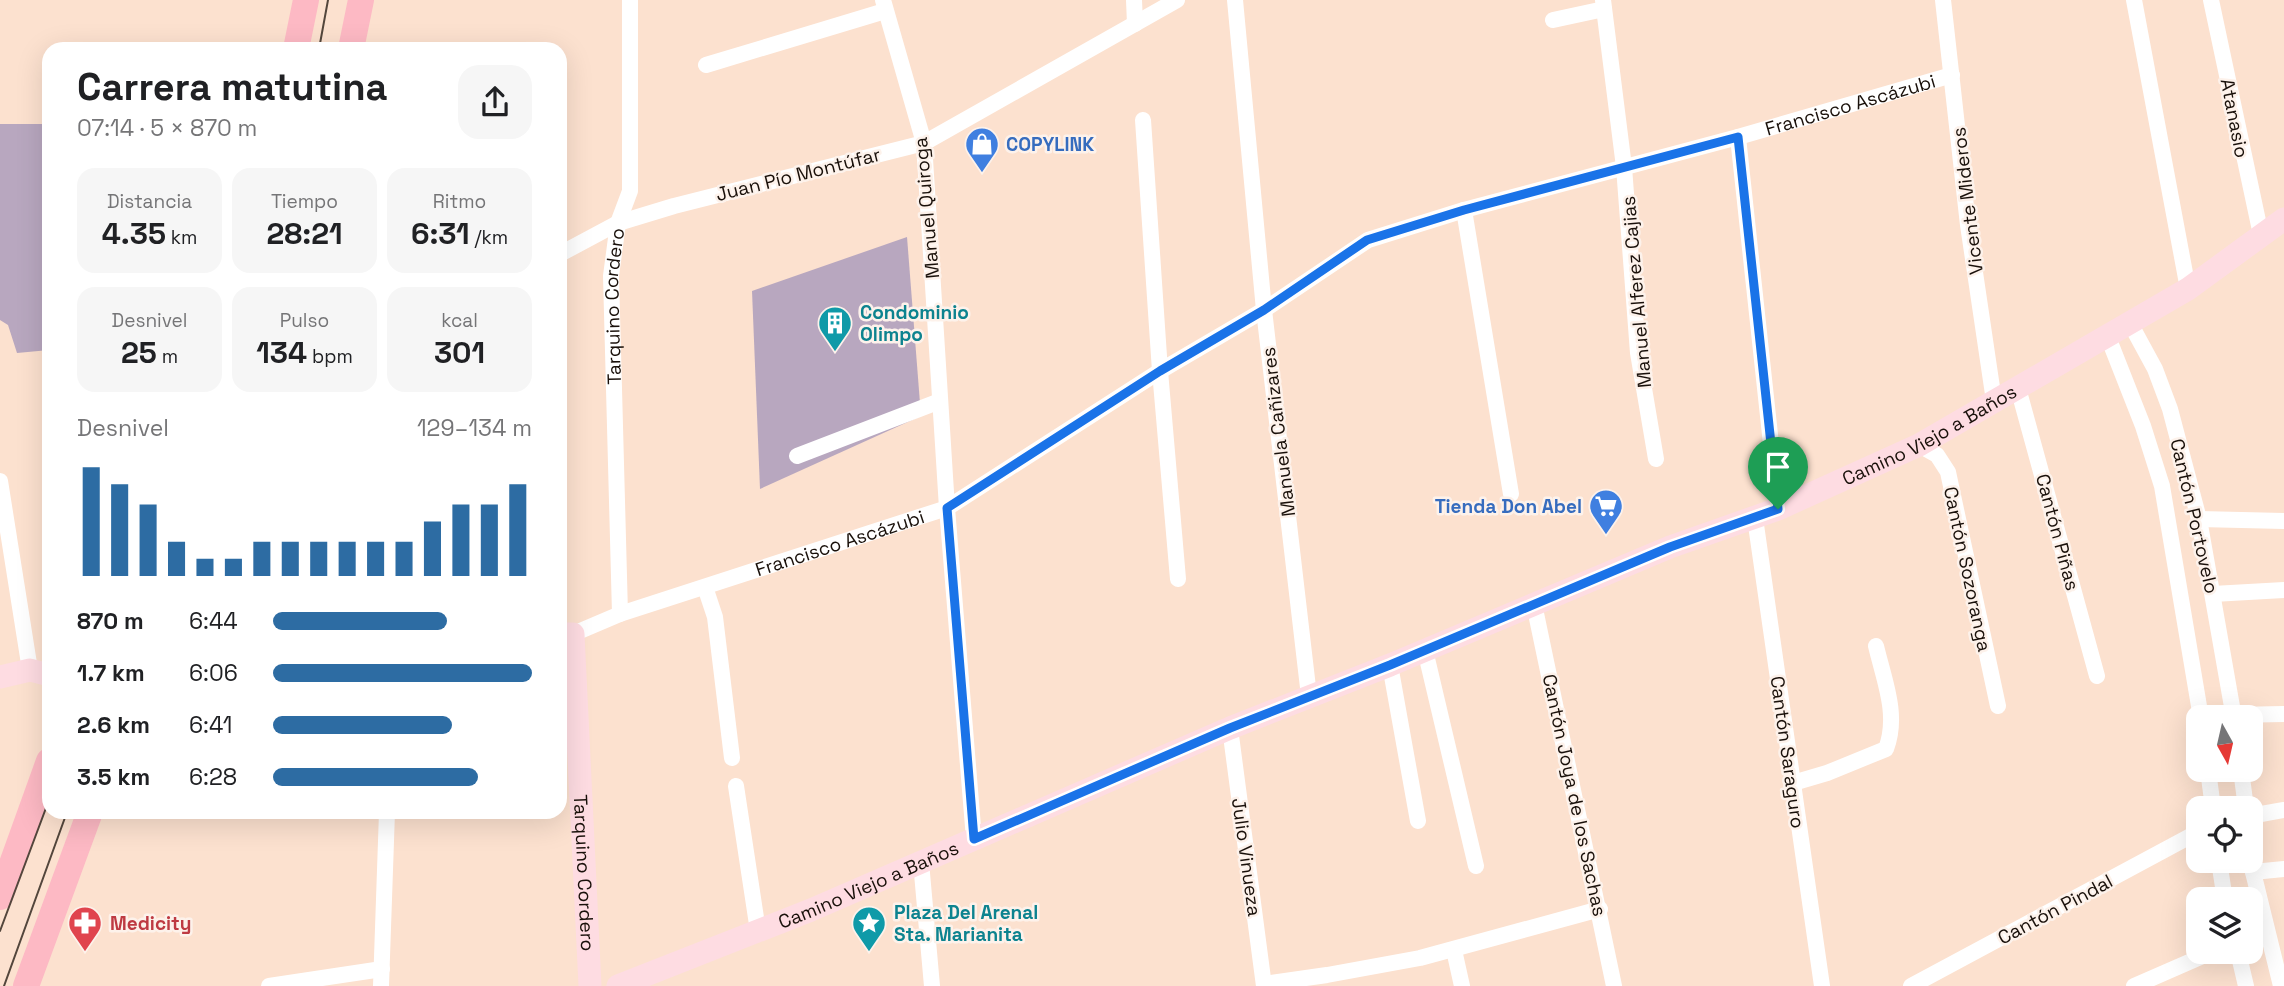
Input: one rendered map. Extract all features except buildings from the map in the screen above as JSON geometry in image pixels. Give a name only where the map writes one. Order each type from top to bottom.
[{"type":"main road","points":[[297,42],[306,0]]},
{"type":"main road","points":[[352,42],[361,0]]},
{"type":"main road","points":[[0,897],[42,780]]},
{"type":"main road","points":[[26,986],[87,819]]},
{"type":"street","name":"Tarquino Cordero","points":[[620,614],[611,276],[618,223],[630,191],[629,0]]},
{"type":"street","points":[[1134,0],[1135,24]]},
{"type":"street","name":"Juan Pío Montúfar","points":[[567,250],[618,223],[674,205],[924,143],[1177,0]]},
{"type":"street","name":"Manuela Cañizares","points":[[1235,0],[1264,310],[1309,696]]},
{"type":"street","name":"Vicente Mideros","points":[[1943,0],[1968,225],[1994,401]]},
{"type":"street","points":[[2134,0],[2188,289]]},
{"type":"street","name":"Atanasio","points":[[2211,0],[2261,235]]},
{"type":"street","points":[[1553,20],[1604,5]]},
{"type":"street","name":"Manuel Alferez Cajias","points":[[1604,5],[1624,167],[1638,353],[1656,459]]},
{"type":"street","points":[[706,65],[884,6]]},
{"type":"street","name":"Manuel Quiroga","points":[[884,6],[924,143],[947,508],[974,839]]},
{"type":"street","name":"Francisco Ascázubi","points":[[567,634],[947,508],[1160,371],[1264,310],[1367,240],[1464,210],[1738,137],[1952,75]]},
{"type":"street","points":[[1143,120],[1160,371],[1178,579]]},
{"type":"street","points":[[1738,137],[1778,509]]},
{"type":"street","points":[[1464,210],[1511,494]]},
{"type":"street","name":"Camino Viejo a Baños","points":[[618,986],[921,863],[1230,728],[1390,665],[1670,547],[1778,509],[1919,445],[2188,289],[2284,219]]},
{"type":"street","name":"Cantón Portovelo","points":[[2130,323],[2155,369],[2170,409],[2199,519],[2232,705]]},
{"type":"street","name":"Cantón Portovelo","points":[[2108,337],[2143,426],[2162,486],[2200,705]]},
{"type":"street","name":"Cantón Piñas","points":[[2018,388],[2097,676]]},
{"type":"street","points":[[797,456],[940,401]]},
{"type":"street","name":"Cantón Sozoranga","points":[[1919,445],[1937,455],[1948,472],[1997,706]]},
{"type":"street","points":[[0,481],[39,673],[0,677]]},
{"type":"street","name":"Cantón Saraguro","points":[[1755,518],[1822,986]]},
{"type":"street","points":[[2199,519],[2284,521]]},
{"type":"street","points":[[705,587],[715,617],[732,758]]},
{"type":"street","points":[[2213,594],[2284,590]]},
{"type":"street","name":"Cantón Joya de los Sachas","points":[[1534,604],[1614,986]]},
{"type":"street","points":[[1793,783],[1827,773],[1886,749],[1891,736],[1893,714],[1876,646]]},
{"type":"street","name":"Tarquino Cordero","points":[[567,649],[590,986]]},
{"type":"street","points":[[1425,650],[1476,866]]},
{"type":"street","points":[[1390,665],[1418,821]]},
{"type":"street","points":[[2263,715],[2284,714]]},
{"type":"street","name":"Julio Vinueza","points":[[1230,728],[1264,985]]},
{"type":"street","points":[[736,786],[758,931]]},
{"type":"street","points":[[2263,814],[2284,810]]},
{"type":"street","points":[[381,986],[387,819]]},
{"type":"street","name":"Cantón Pindal","points":[[1912,986],[2186,838]]},
{"type":"street","points":[[921,863],[932,986]]},
{"type":"street","points":[[2263,871],[2284,869]]},
{"type":"street","points":[[2253,873],[2281,986]]},
{"type":"street","points":[[1264,985],[1454,950],[1600,909]]},
{"type":"street","points":[[1454,950],[1462,986]]},
{"type":"street","points":[[2134,986],[2186,963]]},
{"type":"street","points":[[2241,964],[2246,986]]},
{"type":"street","points":[[269,986],[382,969]]},
{"type":"tram line","points":[[320,42],[328,0]]},
{"type":"tram line","points":[[0,931],[42,819]]},
{"type":"tram line","points":[[4,986],[64,819]]},
{"type":"place","name":"COPYLINK","points":[[982,174]]},
{"type":"place","name":"Condominio Olimpo","points":[[835,353]]},
{"type":"place","name":"Tienda Don Abel","points":[[1606,536]]},
{"type":"place","name":"Medicity","points":[[85,953]]},
{"type":"place","name":"Plaza Del Arenal Sta. Marianita","points":[[869,953]]},
{"type":"route","points":[[1738,137],[1778,509],[1670,547],[1390,665],[1230,728],[974,839],[947,508],[1160,371],[1264,310],[1367,240],[1464,210],[1738,137]]}]
